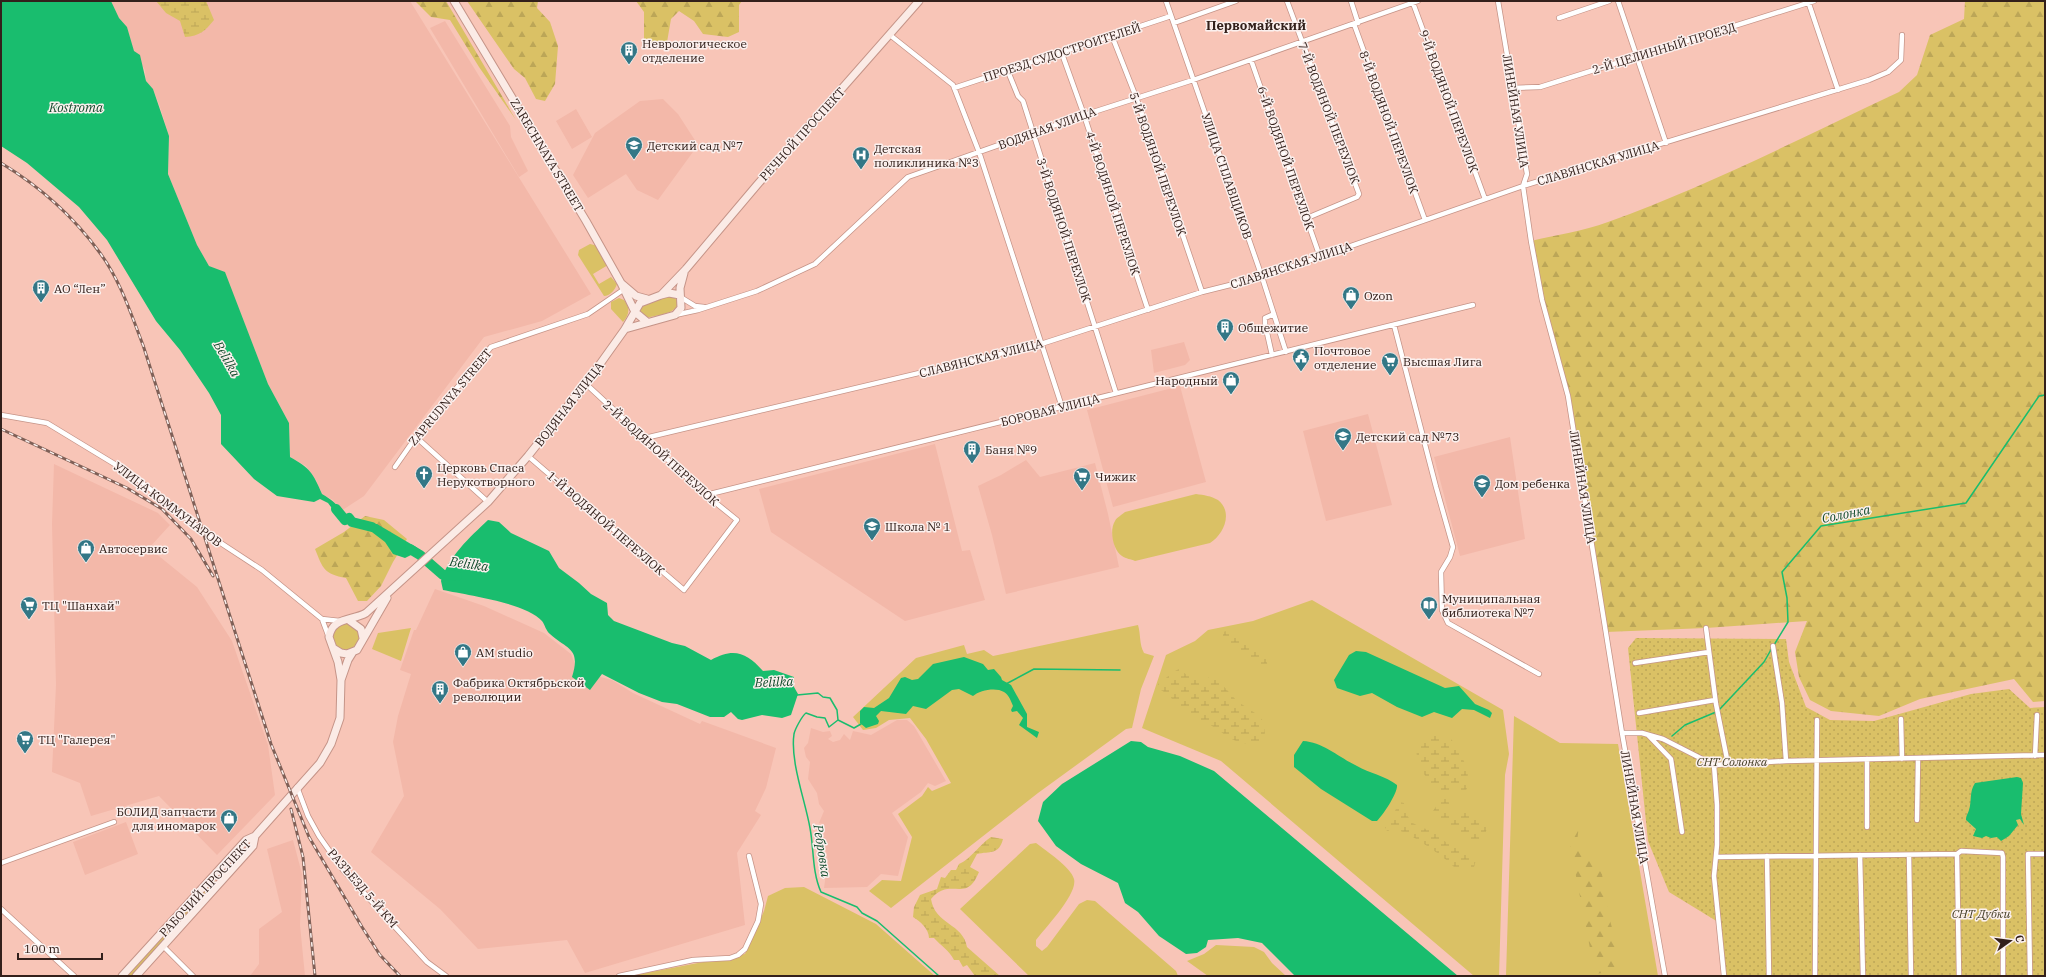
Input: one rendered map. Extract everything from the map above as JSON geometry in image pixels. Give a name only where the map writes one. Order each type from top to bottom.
[{"type":"street","name":"ZARECHNAYA STREET","points":[[454,1],[583,215],[635,312]]},
{"type":"street","name":"РЕЧНОЙ ПРОСПЕКТ","points":[[661,295],[686,269],[756,185],[920,1]]},
{"type":"street","name":"УЛИЦА СПЛАВЩИКОВ","points":[[1166,1],[1262,277],[1286,352]]},
{"type":"street","points":[[1174,23],[1236,1]]},
{"type":"street","name":"7-Й ВОДЯНОЙ ПЕРЕУЛОК","points":[[1287,1],[1359,194],[1357,197],[1307,218]]},
{"type":"street","name":"8-Й ВОДЯНОЙ ПЕРЕУЛОК","points":[[1352,1],[1356,24],[1425,220]]},
{"type":"street","name":"ЛИНЕЙНАЯ УЛИЦА","points":[[1498,1],[1527,174],[1523,186],[1542,300],[1568,396],[1622,733],[1665,976]]},
{"type":"street","points":[[1560,18],[1609,1]]},
{"type":"street","points":[[1618,1],[1666,143]]},
{"type":"street","name":"2-Й ЦЕЛИННЫЙ ПРОЕЗД","points":[[1513,88],[1540,87],[1814,1]]},
{"type":"street","name":"ВОДЯНАЯ УЛИЦА","points":[[675,315],[757,291],[815,264],[908,177],[1034,134],[1084,114],[1193,80],[1415,2]]},
{"type":"street","name":"9-Й ВОДЯНОЙ ПЕРЕУЛОК","points":[[1415,2],[1485,199]]},
{"type":"street","points":[[1808,2],[1838,90]]},
{"type":"street","name":"ПРОЕЗД СУДОСТРОИТЕЛЕЙ","points":[[954,88],[1061,51],[1171,16]]},
{"type":"street","points":[[890,35],[953,85],[979,152],[1062,407]]},
{"type":"street","name":"СЛАВЯНСКАЯ УЛИЦА","points":[[644,438],[1041,344],[1095,328],[1202,292],[1262,277],[1523,186],[1869,80],[1888,72],[1901,60],[1902,35]]},
{"type":"street","name":"5-Й ВОДЯНОЙ ПЕРЕУЛОК","points":[[1112,36],[1136,97],[1202,292]]},
{"type":"street","name":"4-Й ВОДЯНОЙ ПЕРЕУЛОК","points":[[1061,51],[1084,114],[1148,310]]},
{"type":"street","name":"6-Й ВОДЯНОЙ ПЕРЕУЛОК","points":[[1252,60],[1320,257]]},
{"type":"street","name":"3-Й ВОДЯНОЙ ПЕРЕУЛОК","points":[[1007,69],[1018,96],[1023,101],[1116,394]]},
{"type":"street","points":[[625,329],[675,315],[681,308],[681,281],[686,269]]},
{"type":"street","points":[[622,286],[636,296],[647,299],[669,293],[681,296],[694,306],[706,307]]},
{"type":"street","name":"ZAPRUDNYA STREET","points":[[395,467],[416,437],[491,347],[588,314],[622,286]]},
{"type":"street","name":"ВОДЯНАЯ УЛИЦА","points":[[392,591],[431,553],[488,502],[528,456],[586,384],[625,329],[640,303],[647,299]]},
{"type":"street","name":"БОРОВАЯ УЛИЦА","points":[[706,495],[1473,305]]},
{"type":"street","points":[[635,312],[647,322]]},
{"type":"street","points":[[1272,356],[1264,324],[1265,318],[1274,314]]},
{"type":"street","points":[[1394,325],[1453,547],[1450,557],[1441,572],[1444,614],[1448,623],[1539,674]]},
{"type":"street","name":"2-Й ВОДЯНОЙ ПЕРЕУЛОК","points":[[586,384],[706,495],[737,520]]},
{"type":"street","name":"УЛИЦА КОММУНАРОВ","points":[[1,415],[46,423],[131,474],[204,532],[262,570],[322,619]]},
{"type":"street","points":[[416,437],[488,502]]},
{"type":"street","name":"1-Й ВОДЯНОЙ ПЕРЕУЛОК","points":[[528,456],[684,590],[737,520]]},
{"type":"street","points":[[341,680],[333,648],[322,619],[340,621],[350,620],[366,613],[392,591]]},
{"type":"street","points":[[333,648],[341,653],[353,652],[360,647],[363,638],[392,591]]},
{"type":"street","points":[[350,620],[361,629],[363,638]]},
{"type":"street","points":[[329,637],[331,629],[340,621]]},
{"type":"street","points":[[1706,628],[1716,700],[1728,764]]},
{"type":"street","points":[[1773,646],[1782,702],[1786,761]]},
{"type":"street","name":"РАБОЧИЙ ПРОСПЕКТ","points":[[136,976],[252,846],[255,836],[320,763],[335,734],[341,707],[341,680],[348,660],[353,652]]},
{"type":"street","points":[[1635,663],[1709,652]]},
{"type":"street","points":[[1639,713],[1716,700]]},
{"type":"street","points":[[2035,756],[2037,715]]},
{"type":"street","points":[[1901,719],[1902,759]]},
{"type":"street","points":[[1815,976],[1817,720]]},
{"type":"street","points":[[1622,733],[1634,732],[1663,739],[1714,764],[1816,760],[2045,756]]},
{"type":"street","points":[[1647,734],[1671,759],[1682,832]]},
{"type":"street","points":[[1867,759],[1867,827]]},
{"type":"street","points":[[1916,820],[1918,759]]},
{"type":"street","points":[[1714,764],[1717,806],[1714,876],[1724,976]]},
{"type":"street","name":"РАЗЪЕЗД 5-Й КМ","points":[[298,787],[308,816],[318,836],[343,870],[427,962],[446,976]]},
{"type":"street","points":[[1,863],[114,822]]},
{"type":"street","name":"РАБОЧИЙ ПРОСПЕКТ","points":[[122,976],[246,840],[255,836]]},
{"type":"street","points":[[1716,857],[1957,854],[1960,851],[2002,853],[2003,976]]},
{"type":"street","points":[[1957,854],[1959,976]]},
{"type":"street","points":[[2030,976],[2028,854],[2045,854]]},
{"type":"street","points":[[1860,855],[1863,976]]},
{"type":"street","points":[[1910,855],[1911,976]]},
{"type":"street","points":[[619,976],[693,960],[730,958],[738,955],[745,949],[755,927],[761,904],[749,856]]},
{"type":"street","points":[[1767,856],[1769,976]]},
{"type":"street","points":[[1,909],[74,976]]},
{"type":"street","points":[[163,946],[193,976]]},
{"type":"shaded area","points":[[111,1],[410,1],[591,294],[542,321],[484,337],[364,496],[341,511],[333,500],[322,494],[316,480],[306,466],[290,457],[289,423],[268,384],[225,273],[209,266],[197,245],[168,174],[169,136],[160,107],[153,89],[146,81],[145,70],[134,52],[127,27],[119,18]]},
{"type":"shaded area","points":[[445,21],[510,126],[511,137],[528,171],[519,177],[430,28]]},
{"type":"shaded area","name":"Детский сад №7","points":[[663,99],[678,114],[698,145],[658,200],[637,190],[626,174],[588,198],[573,175],[595,133],[640,101]]},
{"type":"shaded area","points":[[576,109],[592,137],[572,149],[556,121]]},
{"type":"shaded area","points":[[1184,342],[1190,360],[1185,365],[1154,373],[1151,350]]},
{"type":"shaded area","points":[[1180,386],[1206,482],[1113,507],[1087,410]]},
{"type":"shaded area","name":"Детский сад №73","points":[[1368,414],[1392,505],[1326,521],[1303,431]]},
{"type":"shaded area","name":"Дом ребенка","points":[[1510,437],[1525,539],[1460,556],[1434,457]]},
{"type":"shaded area","name":"Школа № 1","points":[[935,444],[962,551],[970,550],[985,600],[905,621],[771,532],[759,489]]},
{"type":"shaded area","points":[[1026,460],[1040,477],[1095,463],[1119,567],[1006,594],[992,535],[978,486],[1001,475]]},
{"type":"shaded area","points":[[54,464],[158,513],[170,525],[149,548],[197,587],[232,641],[268,745],[275,795],[217,855],[159,796],[91,816],[80,783],[52,772],[56,685],[52,524]]},
{"type":"shaded area","points":[[435,589],[484,606],[544,633],[571,654],[575,664],[597,676],[612,680],[633,693],[700,724],[702,721],[776,748],[766,788],[755,811],[761,815],[737,853],[745,925],[585,973],[567,940],[478,949],[440,909],[371,852],[404,796],[393,742],[398,716],[411,674],[400,670],[414,630],[416,630]]},
{"type":"shaded area","points":[[897,720],[907,720],[914,726],[946,781],[935,786],[928,783],[921,792],[892,813],[908,837],[898,876],[881,874],[867,887],[824,888],[828,860],[824,842],[824,824],[819,823],[824,811],[819,804],[817,793],[808,779],[810,762],[806,757],[804,748],[808,743],[811,728],[823,732],[830,731],[832,736],[828,739],[833,742],[840,740],[844,734],[850,740],[853,731],[871,735]]},
{"type":"shaded area","points":[[126,822],[138,854],[85,875],[73,842]]},
{"type":"shaded area","points":[[293,840],[302,874],[300,925],[305,976],[250,976],[259,964],[259,929],[282,912],[267,849]]},
{"type":"green space","points":[[156,1],[206,1],[214,20],[202,32],[185,37],[180,21],[166,13]]},
{"type":"green space","points":[[415,1],[446,1],[516,120],[479,67],[450,20],[431,17]]},
{"type":"green space","points":[[467,1],[538,1],[537,8],[550,22],[558,46],[555,84],[545,101],[536,99],[525,78],[514,69]]},
{"type":"green space","points":[[636,1],[742,1],[739,5],[739,32],[728,37],[703,34],[694,21],[679,11],[671,19],[666,48],[656,44],[644,44],[644,12]]},
{"type":"green space","points":[[1965,1],[2045,1],[2045,701],[2033,702],[2014,679],[1920,699],[1879,716],[1831,711],[1810,700],[1799,677],[1795,652],[1807,621],[1706,628],[1606,632],[1568,396],[1542,300],[1531,241],[1599,225],[1645,208],[1719,177],[1899,92],[1917,75],[1930,35],[1964,19]]},
{"type":"green space","points":[[590,244],[598,246],[608,265],[593,274],[599,284],[611,277],[617,284],[612,292],[606,296],[604,296],[578,255],[579,250]]},
{"type":"green space","points":[[672,296],[678,301],[675,309],[661,315],[647,318],[640,313],[640,308],[643,304]]},
{"type":"green space","points":[[619,298],[624,300],[628,308],[627,316],[623,322],[611,309],[611,302]]},
{"type":"green space","points":[[1196,494],[1205,495],[1218,500],[1223,505],[1225,511],[1225,523],[1219,535],[1210,543],[1135,561],[1124,557],[1116,549],[1112,529],[1118,517],[1125,512]]},
{"type":"green space","points":[[365,516],[384,520],[407,539],[381,586],[367,601],[358,601],[346,578],[333,575],[325,570],[315,549],[344,532]]},
{"type":"green space","points":[[1312,600],[1503,710],[1509,754],[1505,775],[1499,976],[1474,976],[1221,761],[1142,728],[1166,655],[1195,641],[1208,630],[1253,621]]},
{"type":"green space","points":[[346,624],[355,628],[359,637],[355,646],[346,650],[337,646],[333,637],[337,628]]},
{"type":"green space","points":[[1138,625],[1141,646],[1144,653],[1154,656],[1141,689],[1132,728],[1126,729],[1038,793],[891,908],[869,891],[882,880],[901,881],[912,837],[898,814],[922,796],[928,787],[932,791],[951,783],[926,739],[910,718],[889,720],[876,728],[863,730],[853,717],[916,658],[964,645],[967,654],[984,650],[993,656]]},
{"type":"green space","points":[[411,628],[401,661],[372,649],[378,633]]},
{"type":"green space","points":[[1230,630],[1265,656],[1267,669],[1223,640],[1223,632]]},
{"type":"green space","name":"СНТ Солонка","points":[[1636,638],[1786,639],[1789,662],[1806,707],[1830,720],[1874,721],[1971,694],[2009,689],[2030,708],[2045,707],[2045,976],[1724,976],[1718,922],[1669,892],[1648,841],[1628,648]]},
{"type":"green space","points":[[1179,669],[1187,675],[1202,682],[1211,676],[1218,680],[1237,701],[1258,715],[1264,722],[1265,737],[1257,744],[1243,743],[1233,740],[1183,709],[1166,693],[1159,689],[1158,684]]},
{"type":"green space","points":[[1514,716],[1560,743],[1618,744],[1658,976],[1506,976]]},
{"type":"green space","points":[[1429,734],[1440,734],[1449,737],[1458,747],[1468,771],[1467,789],[1460,794],[1454,791],[1449,792],[1448,799],[1451,811],[1475,816],[1481,820],[1487,828],[1485,835],[1479,841],[1474,841],[1433,814],[1433,811],[1443,796],[1442,792],[1432,788],[1418,763],[1416,750],[1422,738]]},
{"type":"green space","points":[[1400,802],[1404,803],[1405,811],[1411,822],[1422,828],[1431,830],[1447,843],[1467,853],[1476,860],[1474,867],[1467,869],[1454,867],[1437,853],[1408,834],[1395,830],[1387,831],[1385,827],[1379,825],[1391,818]]},
{"type":"green space","points":[[1573,824],[1579,826],[1576,849],[1590,851],[1602,874],[1609,917],[1618,949],[1616,971],[1595,974],[1568,835]]},
{"type":"green space","points":[[991,837],[1003,839],[999,848],[996,850],[977,854],[970,867],[979,872],[972,884],[963,889],[943,890],[931,899],[938,914],[960,933],[967,947],[1000,976],[975,976],[967,965],[963,967],[959,960],[954,960],[934,938],[929,938],[926,928],[913,917],[914,907],[920,895],[937,889],[941,877],[945,878],[951,870],[956,870],[959,864],[968,859]]},
{"type":"green space","points":[[1036,843],[1068,869],[1074,879],[1074,885],[1060,911],[1036,940],[1036,946],[1042,951],[1047,947],[1079,904],[1087,900],[1095,901],[1176,971],[1178,976],[1029,976],[960,909],[1030,844]]},
{"type":"green space","points":[[214,880],[217,882],[131,976],[126,976]]},
{"type":"green space","points":[[804,887],[876,924],[935,976],[630,976],[745,954],[764,911],[768,896],[785,888]]},
{"type":"green space","points":[[1216,945],[1254,947],[1264,952],[1272,963],[1286,976],[1208,976],[1187,961],[1204,954]]},
{"type":"water","name":"Kostroma","points":[[1,1],[111,1],[119,18],[127,27],[134,51],[140,55],[146,81],[153,89],[169,136],[168,174],[197,245],[209,266],[225,272],[268,384],[289,423],[290,457],[307,468],[316,481],[322,494],[336,504],[345,520],[340,519],[328,503],[320,499],[314,502],[277,496],[254,479],[221,444],[221,415],[209,393],[180,350],[156,321],[107,240],[79,207],[27,163],[1,146]]},
{"type":"water","points":[[488,520],[499,522],[511,533],[549,551],[559,568],[591,594],[607,603],[608,615],[614,621],[672,643],[685,646],[711,660],[727,654],[740,654],[746,656],[763,671],[774,670],[794,677],[794,687],[798,694],[791,715],[782,718],[762,715],[742,720],[738,719],[731,712],[724,717],[710,717],[677,704],[662,702],[639,693],[602,674],[590,690],[572,677],[575,660],[574,655],[567,647],[549,633],[542,621],[534,615],[523,609],[496,601],[443,590],[441,581],[444,572],[454,556],[474,533]]},
{"type":"water","points":[[360,523],[377,524],[416,547],[421,553],[420,555],[413,554],[405,558],[393,554],[385,542]]},
{"type":"water","points":[[1356,651],[1366,652],[1445,688],[1459,686],[1475,704],[1489,710],[1492,713],[1490,718],[1474,710],[1462,709],[1452,718],[1434,712],[1422,717],[1397,707],[1372,693],[1360,696],[1337,688],[1334,680],[1349,655]]},
{"type":"water","points":[[964,657],[983,664],[988,670],[994,669],[1002,680],[1011,685],[1027,714],[1027,727],[1039,732],[1037,738],[1019,725],[1023,718],[1017,711],[1012,712],[1011,710],[1013,706],[1010,698],[1001,690],[993,689],[973,696],[959,689],[952,690],[926,709],[913,706],[906,714],[881,711],[876,716],[879,721],[878,724],[866,728],[860,723],[860,711],[864,707],[874,708],[889,698],[901,678],[905,677],[912,680],[918,679],[933,664]]},
{"type":"water","points":[[1131,741],[1141,742],[1148,747],[1180,756],[1214,771],[1458,976],[1295,976],[1262,943],[1238,938],[1208,940],[1206,947],[1197,953],[1186,954],[1159,936],[1138,912],[1125,903],[1118,883],[1081,864],[1056,846],[1038,821],[1043,802],[1062,784]]},
{"type":"water","points":[[1303,741],[1324,747],[1351,763],[1388,779],[1397,785],[1393,798],[1377,821],[1372,821],[1321,789],[1294,767],[1294,755]]},
{"type":"water","points":[[2017,777],[2021,778],[2023,783],[2021,814],[2024,825],[2020,819],[2016,820],[2018,825],[2009,836],[2001,841],[1997,837],[1991,838],[1986,836],[1982,838],[1973,836],[1976,829],[1966,820],[1966,817],[1969,811],[1972,790],[1975,783]]},
{"type":"waterway","name":"Солонка","points":[[1774,645],[1788,622],[1787,598],[1782,572],[1821,526],[1966,503],[2039,396],[2045,395]]},
{"type":"waterway","name":"Belilka","points":[[336,509],[345,520],[349,518],[352,522],[372,527]]},
{"type":"waterway","name":"Belilka","points":[[410,549],[420,555],[443,575],[457,576]]},
{"type":"waterway","name":"Солонка","points":[[1719,710],[1764,662],[1772,648]]},
{"type":"waterway","name":"Belilka","points":[[1006,684],[1034,669],[1120,670]]},
{"type":"waterway","name":"Belilka","points":[[797,695],[818,693],[823,697],[830,698],[837,710],[838,720],[854,728],[861,724]]},
{"type":"waterway","name":"Солонка","points":[[1672,736],[1685,725],[1716,712]]},
{"type":"waterway","name":"Ребровка","points":[[838,720],[829,727],[825,718],[806,713],[794,734],[793,745],[796,768],[810,828],[816,877],[821,892],[857,907],[862,913],[877,921],[939,976]]},
{"type":"railway","points":[[1,163],[42,192],[79,227],[107,263],[119,286],[143,345],[271,744],[309,837],[380,955],[400,976]]},
{"type":"railway","points":[[1,429],[127,488],[162,509],[191,539],[213,576]]},
{"type":"railway","points":[[291,809],[303,857],[315,976]]},
{"type":"place","name":"Неврологическое отделение","points":[[629,65]]},
{"type":"place","name":"Детский сад №7","points":[[634,160]]},
{"type":"place","name":"Детская поликлиника №3","points":[[861,170]]},
{"type":"place","name":"АО “Лен”","points":[[41,303]]},
{"type":"place","name":"Ozon","points":[[1351,310]]},
{"type":"place","name":"Общежитие","points":[[1225,342]]},
{"type":"place","name":"Почтовое отделение","points":[[1301,372]]},
{"type":"place","name":"Высшая Лига","points":[[1390,376]]},
{"type":"place","name":"Народный","points":[[1231,395]]},
{"type":"place","name":"Детский сад №73","points":[[1343,451]]},
{"type":"place","name":"Баня №9","points":[[972,464]]},
{"type":"place","name":"Церковь Спаса Нерукотворного","points":[[424,489]]},
{"type":"place","name":"Чижик","points":[[1082,491]]},
{"type":"place","name":"Дом ребенка","points":[[1482,498]]},
{"type":"place","name":"Школа № 1","points":[[872,541]]},
{"type":"place","name":"Автосервис","points":[[86,563]]},
{"type":"place","name":"ТЦ \"Шанхай\"","points":[[29,620]]},
{"type":"place","name":"Муниципальная библиотека №7","points":[[1429,620]]},
{"type":"place","name":"AM studio","points":[[463,667]]},
{"type":"place","name":"Фабрика Октябрьской революции","points":[[440,704]]},
{"type":"place","name":"ТЦ \"Галерея\"","points":[[25,754]]},
{"type":"place","name":"БОЛИД запчасти для иномарок","points":[[229,833]]},
{"type":"district","name":"Первомайский","points":[[1256,25]]},
{"type":"park label","name":"СНТ Дубки","points":[[1981,913]]}]
